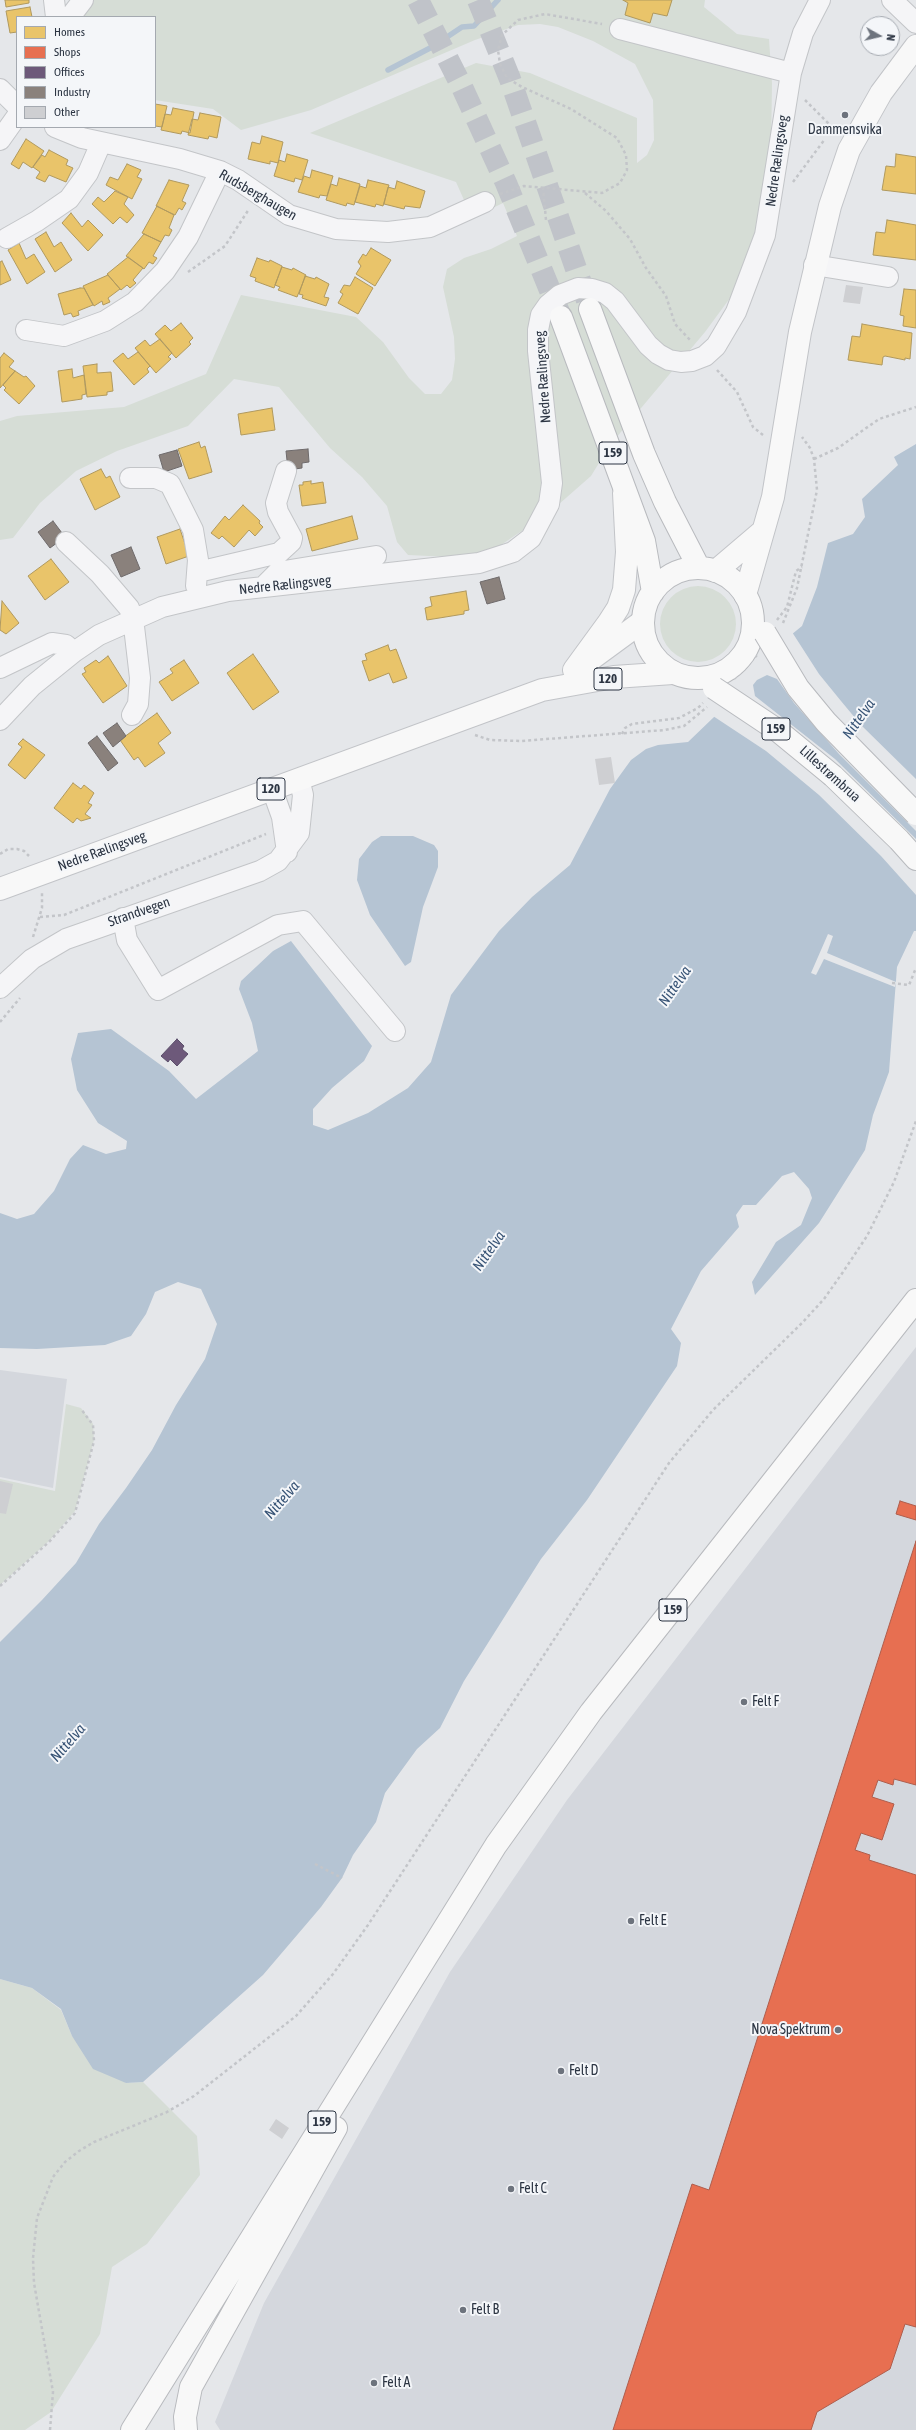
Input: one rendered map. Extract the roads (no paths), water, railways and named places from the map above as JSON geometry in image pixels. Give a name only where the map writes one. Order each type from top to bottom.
[{"type":"main road","points":[[749,604],[763,531],[772,497],[800,332],[814,265],[830,206],[849,150],[881,93],[916,46]]},
{"type":"main road","name":"159","points":[[590,309],[644,454],[664,502],[707,570]]},
{"type":"main road","name":"159","points":[[561,317],[624,482],[644,541],[653,592]]},
{"type":"main road","points":[[574,670],[618,608],[624,590],[627,552],[624,482]]},
{"type":"main road","points":[[707,570],[763,531]]},
{"type":"main road","name":"159","points":[[707,570],[685,569],[675,572],[660,583],[653,592],[645,609],[643,621],[648,646],[655,657],[673,673],[714,688],[717,675],[729,670],[739,660],[752,638],[749,604]]},
{"type":"main road","points":[[707,570],[734,582],[749,604],[798,688],[826,722],[916,814]]},
{"type":"main road","name":"Nedre Rælingsveg","points":[[542,690],[607,649],[643,621]]},
{"type":"main road","name":"Nedre Rælingsveg","points":[[0,889],[542,690],[614,678],[673,673]]},
{"type":"main road","name":"Lillestrømbrua","points":[[714,688],[802,749],[866,806],[916,859]]},
{"type":"main road","name":"159","points":[[132,2430],[496,1845],[591,1712],[916,1300]]},
{"type":"main road","points":[[186,2430],[185,2417],[191,2387],[333,2132],[421,1983],[452,1914]]},
{"type":"street","points":[[54,0],[56,16]]},
{"type":"street","points":[[71,16],[83,0]]},
{"type":"street","name":"Nedre Rælingsveg","points":[[0,720],[32,686],[74,652],[99,635],[133,618],[162,607],[228,591],[479,564],[513,552],[531,538],[549,504],[552,483],[538,330],[541,315],[548,305],[560,295],[578,288],[592,289],[605,293],[615,300],[648,345],[658,354],[681,362],[692,361],[700,350],[716,346],[739,306],[765,235],[773,194],[790,79],[803,33],[820,0]]},
{"type":"street","points":[[892,0],[916,23]]},
{"type":"street","points":[[620,29],[790,79]]},
{"type":"street","points":[[0,140],[12,100]]},
{"type":"street","name":"Rudsberghaugen","points":[[58,128],[102,143],[180,160],[220,171],[289,215],[312,223],[336,228],[388,232],[430,227],[485,202]]},
{"type":"street","points":[[7,238],[37,221],[69,199],[88,173],[102,143]]},
{"type":"street","points":[[26,330],[64,336],[105,322],[135,302],[169,266],[188,237],[220,171]]},
{"type":"street","points":[[814,265],[888,277]]},
{"type":"street","points":[[198,572],[279,553],[291,542],[292,538],[278,512],[276,503],[286,471]]},
{"type":"street","points":[[130,478],[156,478],[170,484],[193,530],[198,572],[195,598]]},
{"type":"street","points":[[66,542],[100,574],[129,608],[133,618],[140,678],[138,704],[132,715]]},
{"type":"street","points":[[263,587],[278,572],[376,556]]},
{"type":"street","points":[[0,668],[52,643],[66,646],[74,652]]},
{"type":"street","name":"Strandvegen","points":[[0,988],[32,959],[66,939],[122,918],[260,871],[278,861],[287,852],[299,833],[302,818],[303,795],[299,779]]},
{"type":"street","points":[[272,789],[282,816],[287,852]]},
{"type":"street","points":[[122,918],[127,940],[158,990],[278,925],[303,921],[395,1031]]},
{"type":"water","name":"Nittelva","points":[[916,444],[916,931],[914,931],[897,967],[889,1072],[873,1115],[865,1150],[819,1223],[755,1295],[752,1282],[776,1242],[801,1225],[812,1198],[809,1189],[794,1172],[782,1176],[756,1205],[743,1205],[736,1215],[739,1227],[701,1271],[671,1329],[681,1343],[677,1366],[587,1500],[541,1559],[464,1681],[440,1728],[417,1749],[385,1793],[376,1822],[353,1855],[342,1878],[321,1907],[263,1975],[143,2082],[126,2083],[93,2069],[72,2036],[61,2009],[32,1988],[0,1979],[0,1642],[76,1563],[99,1524],[152,1450],[176,1405],[205,1359],[217,1324],[201,1289],[178,1282],[155,1292],[146,1314],[131,1336],[105,1345],[37,1349],[0,1348],[0,1213],[17,1219],[34,1214],[54,1191],[70,1159],[83,1145],[106,1154],[126,1149],[127,1141],[98,1123],[77,1090],[71,1059],[78,1033],[111,1029],[169,1071],[196,1099],[258,1051],[252,1023],[239,989],[241,981],[273,951],[291,941],[372,1046],[364,1061],[332,1088],[313,1109],[313,1125],[328,1130],[368,1113],[408,1088],[431,1062],[451,995],[499,931],[532,897],[570,865],[610,789],[631,760],[646,749],[658,745],[688,742],[765,668],[786,639],[802,626],[817,587],[828,543],[853,534],[865,517],[862,499],[898,465],[894,457]]},
{"type":"water","points":[[381,836],[413,836],[434,845],[438,851],[438,867],[423,907],[411,962],[405,966],[370,915],[357,880],[359,859],[372,842]]},
{"type":"waterway","points":[[388,70],[432,47],[462,27],[474,26],[498,0]]},
{"type":"tunnel","points":[[418,0],[462,87],[506,183],[561,317]]},
{"type":"tunnel","points":[[478,0],[510,79],[589,306]]},
{"type":"place","name":"Dammensvika","points":[[845,115]]},
{"type":"place","name":"Felt F","points":[[744,1702]]},
{"type":"place","name":"Felt E","points":[[631,1921]]},
{"type":"place","name":"Nova Spektrum","points":[[838,2030]]},
{"type":"place","name":"Felt D","points":[[561,2071]]},
{"type":"place","name":"Felt C","points":[[511,2189]]},
{"type":"place","name":"Felt B","points":[[463,2310]]},
{"type":"place","name":"Felt A","points":[[374,2383]]}]
